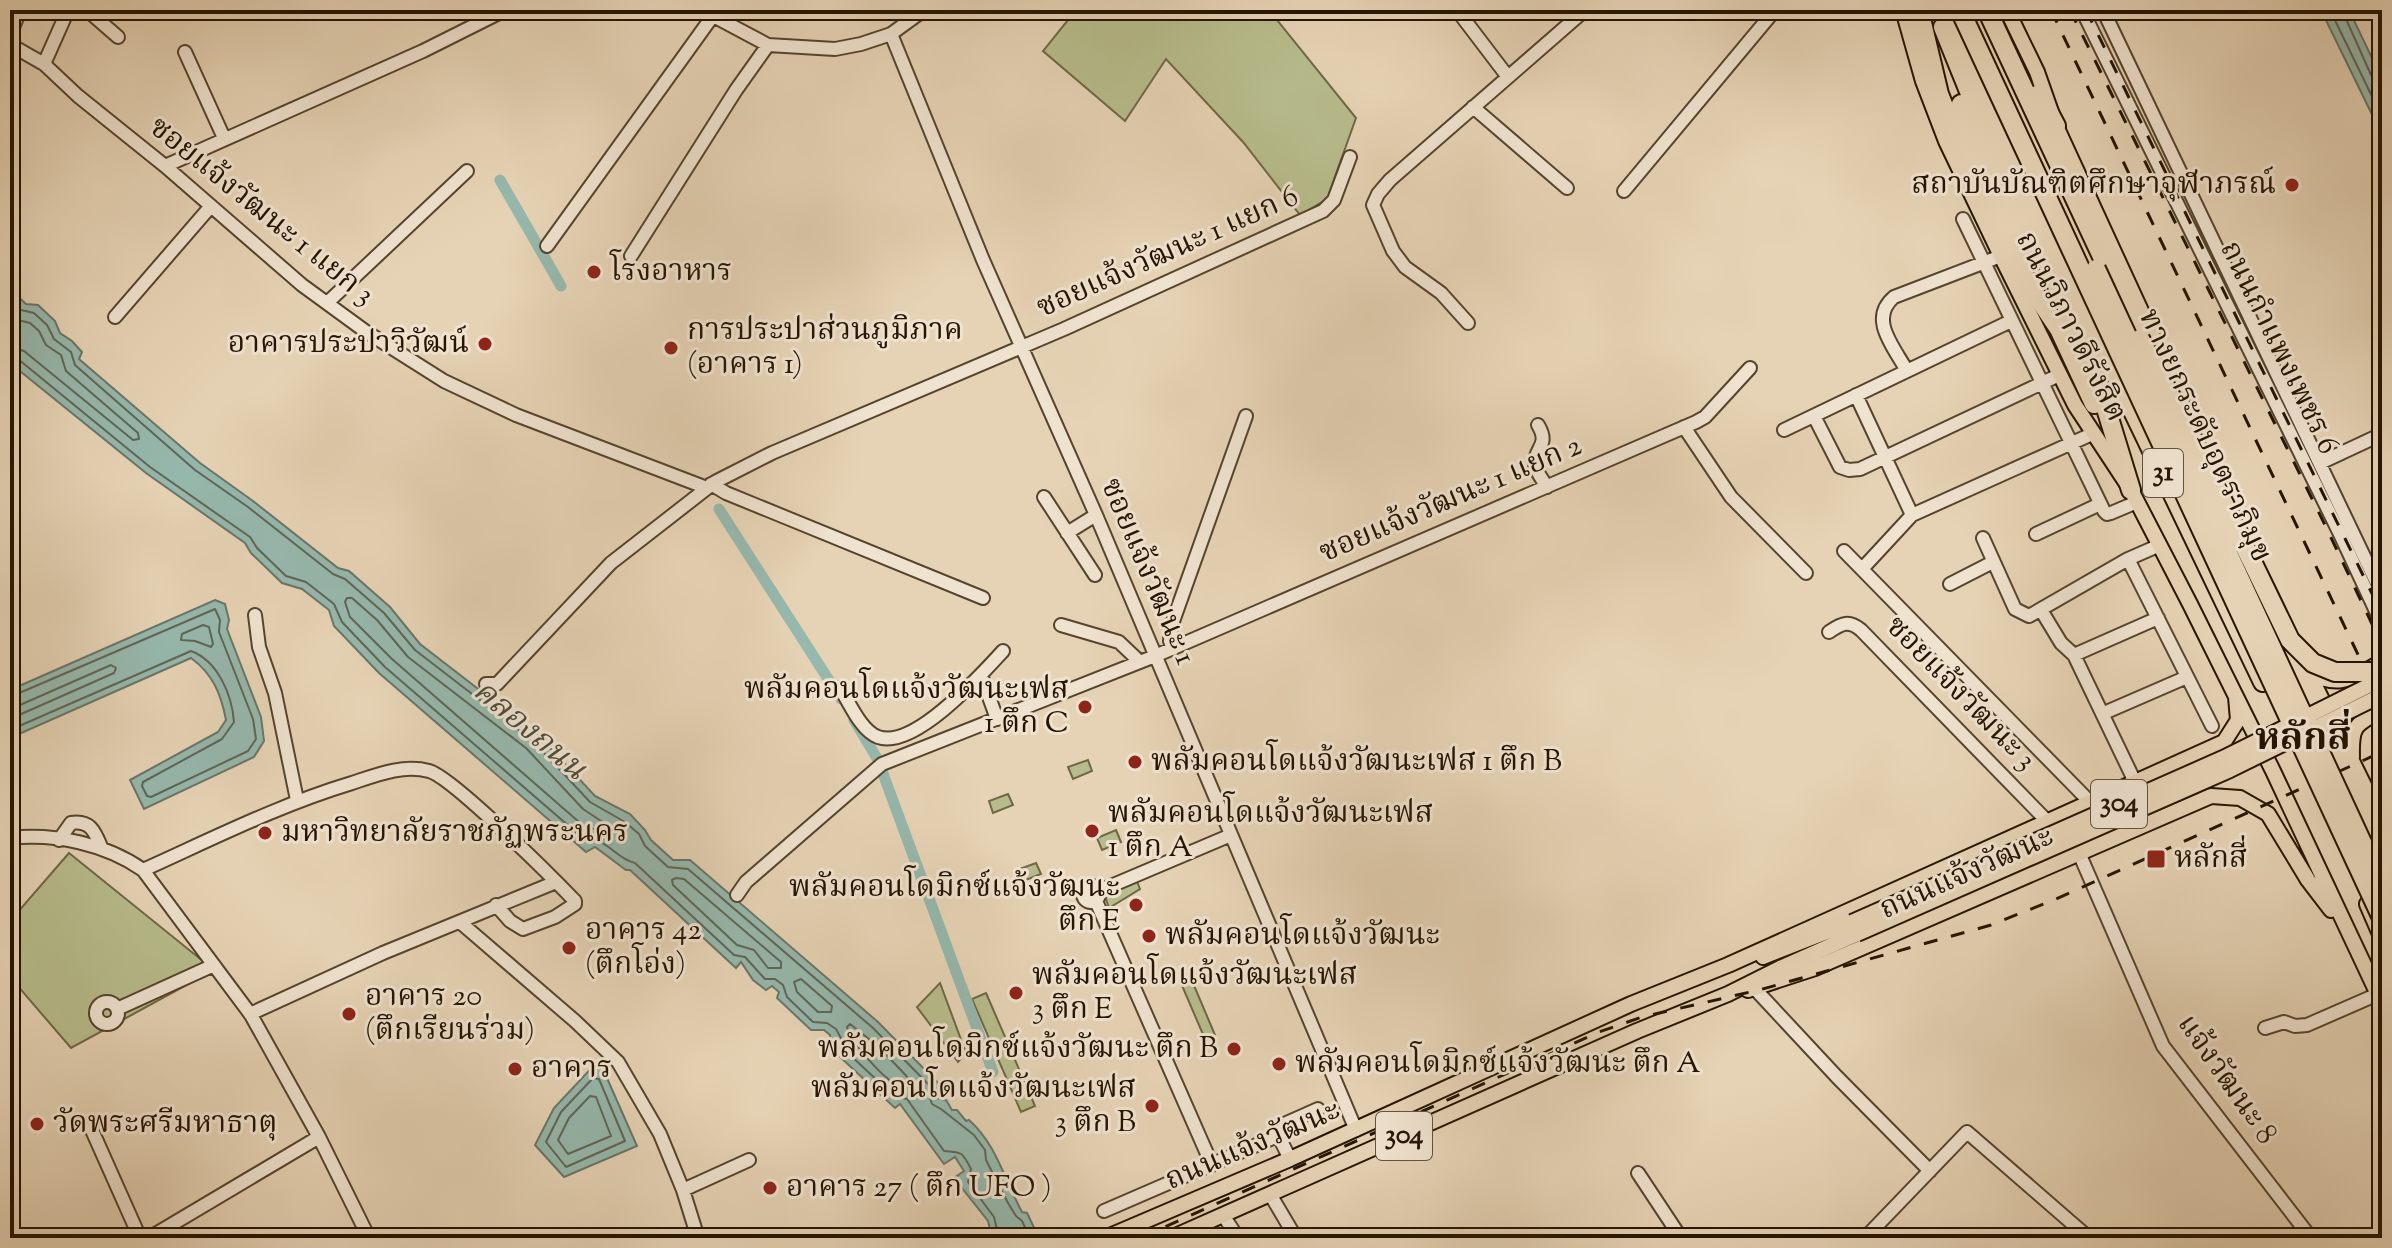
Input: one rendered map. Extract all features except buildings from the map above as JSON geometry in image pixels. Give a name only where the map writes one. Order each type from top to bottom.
[{"type":"highway","points":[[1920,10],[1939,94],[1969,170],[2030,286],[2059,329],[2116,445]]},
{"type":"highway","points":[[1936,10],[1975,106],[2080,336],[2134,496]]},
{"type":"highway","name":"ถนนวิภาวดีรังสิต","points":[[1946,10],[2071,282],[2382,934]]},
{"type":"highway","name":"ทางยกระดับอุตราภิมุข","points":[[1960,10],[2382,918]]},
{"type":"highway","name":"ทางยกระดับอุตราภิมุข","points":[[1975,10],[2382,886]]},
{"type":"highway","name":"ถนนวิภาวดีรังสิต","points":[[1987,10],[2382,851]]},
{"type":"highway","points":[[1996,10],[2056,126]]},
{"type":"highway","points":[[2027,94],[2082,185]]},
{"type":"highway","points":[[2096,269],[2158,369],[2290,640],[2313,663],[2335,672],[2382,672]]},
{"type":"main road","name":"ถนนวิภาวดีรังสิต","points":[[1903,10],[1923,81],[1946,141],[2001,256],[2059,375],[2092,434],[2134,496],[2160,545],[2380,998]]},
{"type":"main road","name":"31","points":[[2007,10],[2037,72],[2082,185],[2382,822]]},
{"type":"main road","points":[[2309,672],[2325,681],[2336,682],[2354,678],[2382,662]]},
{"type":"main road","name":"ถนนแจ้งวัฒนะ","points":[[1171,1238],[1637,1031],[1728,994],[1854,928],[2223,758],[2382,679]]},
{"type":"main road","name":"ถนนแจ้งวัฒนะ","points":[[1728,965],[1771,955],[1854,928],[2230,770],[2382,695]]},
{"type":"main road","name":"ถนนแจ้งวัฒนะ","points":[[1105,1238],[1356,1130],[1631,1004],[1728,965],[2224,742],[2238,720],[2236,697]]},
{"type":"main road","points":[[2352,761],[2351,734],[2356,725],[2382,710]]},
{"type":"main road","points":[[2201,753],[2212,756],[2222,770],[2223,782],[2211,796]]},
{"type":"main road","points":[[2211,796],[2240,798],[2268,814],[2308,880],[2349,933]]},
{"type":"main road","name":"ถนนแจ้งวัฒนะ","points":[[1728,994],[1755,989],[1815,968],[2211,796]]},
{"type":"street","points":[[10,35],[20,10]]},
{"type":"street","points":[[44,64],[68,10]]},
{"type":"street","points":[[87,10],[118,37]]},
{"type":"street","points":[[165,166],[429,48],[505,10]]},
{"type":"street","points":[[725,24],[733,10]]},
{"type":"street","points":[[547,246],[707,13],[768,45],[835,49],[891,34],[924,10]]},
{"type":"street","points":[[1457,10],[1508,77]]},
{"type":"street","points":[[1562,10],[1571,22]]},
{"type":"street","points":[[1468,323],[1441,293],[1405,267],[1393,251],[1373,205],[1390,180],[1585,10]]},
{"type":"street","points":[[1624,191],[1775,10]]},
{"type":"street","name":"ถนนกำแพงเพชร 6","points":[[2082,10],[2382,624]]},
{"type":"street","name":"ถนนกำแพงเพชร 6","points":[[2103,10],[2382,594]]},
{"type":"street","name":"ซอยแจ้งวัฒนะ 1","points":[[891,34],[1021,347],[1096,515],[1356,1130]]},
{"type":"street","points":[[631,256],[768,45]]},
{"type":"street","name":"ซอยแจ้งวัฒนะ 1 แยก 3","points":[[12,46],[44,64],[302,285],[444,381],[516,415],[709,486],[983,598]]},
{"type":"street","points":[[185,52],[224,138]]},
{"type":"street","points":[[1473,107],[1567,188]]},
{"type":"street","points":[[2158,163],[2173,156]]},
{"type":"street","name":"ซอยแจ้งวัฒนะ 1 แยก 6","points":[[486,684],[497,684],[611,563],[709,486],[772,453],[1021,347],[1323,211],[1334,200],[1350,157]]},
{"type":"street","points":[[327,303],[467,171]]},
{"type":"street","points":[[115,317],[211,206]]},
{"type":"street","points":[[1963,219],[2100,504],[2107,514],[2134,496]]},
{"type":"street","points":[[1907,371],[1883,327],[1881,314],[1885,305],[1894,297],[2001,256]]},
{"type":"street","points":[[1784,430],[1815,418],[1856,395],[2011,321]]},
{"type":"street","name":"ซอยแจ้งวัฒนะ 1 แยก 2","points":[[737,895],[746,882],[882,764],[1173,649],[1684,427],[1705,417],[1750,368]]},
{"type":"street","points":[[1815,418],[1840,467],[1860,469],[2059,375]]},
{"type":"street","points":[[1856,395],[1912,515]]},
{"type":"street","points":[[1173,649],[1171,627],[1246,416]]},
{"type":"street","points":[[1538,425],[1543,441],[1534,461],[1547,487]]},
{"type":"street","points":[[1684,427],[1731,497],[1806,573]]},
{"type":"street","points":[[1862,569],[1912,515],[2092,434]]},
{"type":"street","points":[[2320,463],[2382,434]]},
{"type":"street","points":[[1044,497],[1095,575]]},
{"type":"street","points":[[2036,534],[2100,504]]},
{"type":"street","points":[[1067,533],[1096,515]]},
{"type":"street","points":[[1983,538],[2015,609],[2029,616],[2128,559],[2160,545]]},
{"type":"street","points":[[1844,551],[2090,802]]},
{"type":"street","points":[[2128,559],[2212,726]]},
{"type":"street","points":[[1950,584],[1993,562]]},
{"type":"street","points":[[2041,610],[2061,643],[2074,655],[2135,782]]},
{"type":"street","points":[[255,615],[259,647],[275,693],[297,800]]},
{"type":"street","points":[[2074,655],[2158,618]]},
{"type":"street","name":"ซอยแจ้งวัฒนะ 3","points":[[1829,632],[1845,623],[1853,623],[2047,821]]},
{"type":"street","points":[[1061,625],[1119,642],[1139,661]]},
{"type":"street","points":[[840,688],[867,729],[881,738],[890,737],[942,713],[1003,651]]},
{"type":"street","points":[[981,675],[997,719]]},
{"type":"street","points":[[2104,713],[2187,677]]},
{"type":"street","points":[[143,870],[297,800],[383,773],[405,769],[431,771],[450,783],[556,882],[575,904],[555,917],[523,929],[510,921],[496,905]]},
{"type":"street","points":[[59,840],[71,823],[84,823],[92,827],[102,849]]},
{"type":"street","points":[[1212,1165],[1097,896],[1231,835]]},
{"type":"street","points":[[10,838],[59,840],[102,849],[128,859],[143,870],[250,1014],[319,1137],[369,1238]]},
{"type":"street","name":"แจ้งวัฒนะ 8","points":[[2079,853],[2163,1046],[2311,1238]]},
{"type":"street","points":[[250,1014],[383,953],[556,882]]},
{"type":"street","points":[[461,923],[618,1062],[660,1134],[698,1238]]},
{"type":"street","points":[[117,1009],[214,965]]},
{"type":"street","points":[[1755,989],[1930,1171]]},
{"type":"street","points":[[2265,1028],[2284,1022],[2295,1026],[2307,1025],[2380,998]]},
{"type":"street","points":[[1290,1159],[1277,1131],[1282,1125],[1318,1109]]},
{"type":"street","points":[[91,1128],[140,1238]]},
{"type":"street","points":[[1865,1238],[1967,1132],[1972,1133],[2089,1238]]},
{"type":"street","points":[[149,1238],[319,1137]]},
{"type":"street","points":[[1104,1211],[1272,1138],[1278,1137],[1281,1141]]},
{"type":"street","points":[[683,1190],[749,1160]]},
{"type":"street","points":[[1638,1173],[1681,1238]]},
{"type":"street","points":[[1270,1194],[1296,1238]]},
{"type":"street","points":[[1223,1215],[1238,1238]]},
{"type":"street","points":[[1698,1238],[1710,1238]]},
{"type":"green space","points":[[1076,10],[1269,10],[1356,118],[1327,199],[1300,215],[1243,142],[1166,59],[1125,121],[1043,51]]},
{"type":"green space","points":[[1088,760],[1092,771],[1073,779],[1068,767]]},
{"type":"green space","points":[[1008,794],[1013,805],[993,813],[989,801]]},
{"type":"green space","points":[[1116,830],[1121,842],[1102,850],[1097,838]]},
{"type":"green space","points":[[69,853],[214,970],[71,1048],[10,977],[10,921]]},
{"type":"green space","points":[[1036,863],[1041,874],[1021,882],[1017,870]]},
{"type":"green space","points":[[1136,879],[1140,889],[1109,908],[1104,893]]},
{"type":"green space","points":[[1190,976],[1215,1035],[1205,1039],[1180,981]]},
{"type":"green space","points":[[940,983],[966,1053],[958,1062],[917,1007]]},
{"type":"green space","points":[[986,993],[1035,1106],[1021,1112],[972,999]]},
{"type":"water","points":[[2321,10],[2349,10],[2382,79],[2382,135]]},
{"type":"water","name":"คลองถนน","points":[[10,289],[26,304],[38,305],[55,321],[60,333],[82,352],[79,359],[200,463],[338,568],[349,571],[390,607],[420,644],[538,735],[595,796],[630,814],[651,840],[673,860],[690,860],[878,1022],[944,1089],[937,1098],[946,1100],[952,1110],[957,1110],[966,1121],[969,1120],[987,1140],[1022,1212],[1027,1213],[1039,1238],[992,1238],[988,1221],[954,1178],[964,1171],[955,1157],[944,1164],[900,1104],[895,1108],[839,1056],[841,1051],[831,1043],[830,1035],[824,1030],[811,1030],[777,998],[779,992],[772,986],[766,990],[753,980],[741,962],[736,968],[630,870],[595,847],[586,852],[379,673],[334,626],[329,610],[302,589],[282,583],[245,543],[146,473],[10,363]]},
{"type":"water","points":[[215,600],[225,604],[229,620],[227,629],[261,717],[264,741],[254,757],[144,809],[130,780],[218,732],[226,720],[215,685],[191,658],[10,738],[10,690]]},
{"type":"water","points":[[599,1060],[637,1146],[564,1177],[535,1145],[554,1108]]},
{"type":"waterway","points":[[500,180],[561,286]]},
{"type":"waterway","points":[[719,509],[841,699]]},
{"type":"waterway","points":[[854,720],[878,760],[993,1072]]},
{"type":"railway","points":[[2051,10],[2382,705]]},
{"type":"railway","points":[[2070,10],[2382,645]]},
{"type":"railway","points":[[2086,10],[2382,614]]},
{"type":"railway","points":[[1140,1238],[1599,1032],[1642,1017],[1759,990],[1991,925],[2056,899],[2382,752]]},
{"type":"place","name":"สถาบันบัณฑิตศึกษาจุฬาภรณ์","points":[[2292,185]]},
{"type":"place","name":"โรงอาหาร","points":[[594,272]]},
{"type":"place","name":"อาคารประปาวิวัฒน์","points":[[485,344]]},
{"type":"place","name":"การประปาส่วนภูมิภาค (อาคาร 1)","points":[[671,348]]},
{"type":"place","name":"พลัมคอนโดแจ้งวัฒนะเฟส 1 ตึก C","points":[[1085,707]]},
{"type":"place","name":"พลัมคอนโดแจ้งวัฒนะเฟส 1 ตึก B","points":[[1135,762]]},
{"type":"place","name":"พลัมคอนโดแจ้งวัฒนะเฟส 1 ตึก A","points":[[1092,831]]},
{"type":"place","name":"มหาวิทยาลัยราชภัฏพระนคร","points":[[265,833]]},
{"type":"place","name":"หลักสี่","points":[[2156,859]]},
{"type":"place","name":"พลัมคอนโดมิกซ์แจ้งวัฒนะ ตึก E","points":[[1136,905]]},
{"type":"place","name":"พลัมคอนโดแจ้งวัฒนะ","points":[[1149,936]]},
{"type":"place","name":"อาคาร 42 (ตึกโอ่ง)","points":[[569,948]]},
{"type":"place","name":"พลัมคอนโดแจ้งวัฒนะเฟส 3 ตึก E","points":[[1016,993]]},
{"type":"place","name":"อาคาร 20 (ตึกเรียนร่วม)","points":[[349,1014]]},
{"type":"place","name":"พลัมคอนโดมิกซ์แจ้งวัฒนะ ตึก B","points":[[1234,1049]]},
{"type":"place","name":"พลัมคอนโดมิกซ์แจ้งวัฒนะ ตึก A","points":[[1279,1064]]},
{"type":"place","name":"อาคาร","points":[[515,1069]]},
{"type":"place","name":"พลัมคอนโดแจ้งวัฒนะเฟส 3 ตึก B","points":[[1152,1106]]},
{"type":"place","name":"วัดพระศรีมหาธาตุ","points":[[37,1124]]},
{"type":"place","name":"อาคาร 27 ( ตึก UFO )","points":[[770,1188]]},
{"type":"district","name":"หลักสี่","points":[[2303,740]]}]
